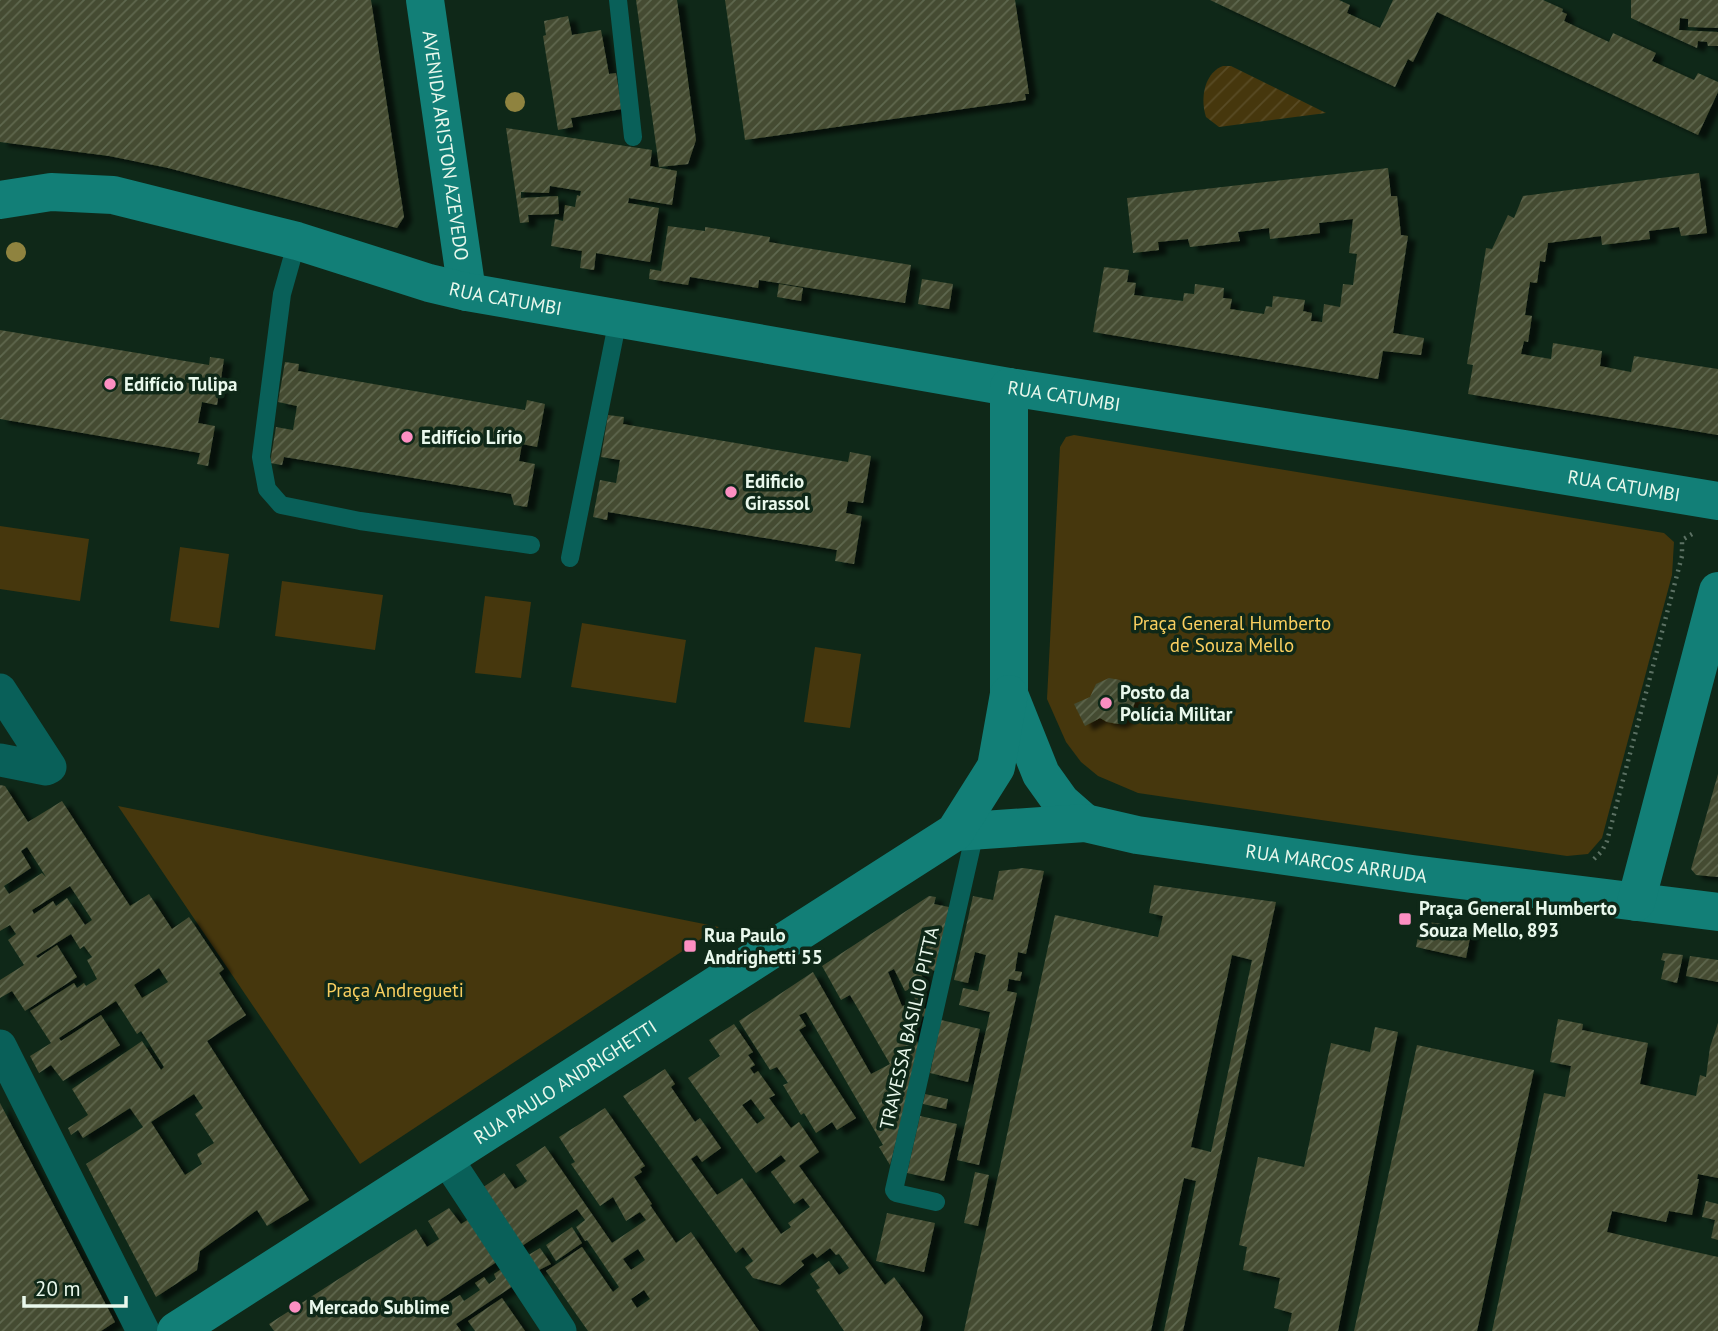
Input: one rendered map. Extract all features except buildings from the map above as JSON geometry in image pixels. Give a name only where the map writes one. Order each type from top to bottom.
[{"type":"main road","name":"AVENIDA ARISTON AZEVEDO","points":[[425,0],[467,292]]},
{"type":"main road","name":"RUA CATUMBI","points":[[7,194],[51,192],[113,195],[297,241],[411,278],[467,292],[1009,387],[1718,501]]},
{"type":"main road","name":"RUA CATUMBI","points":[[411,278],[427,268],[439,254],[447,224],[455,209]]},
{"type":"main road","points":[[965,832],[996,767],[1009,694],[1009,387]]},
{"type":"main road","points":[[1636,902],[1718,591]]},
{"type":"main road","points":[[1009,694],[1041,774],[1061,802],[1085,823]]},
{"type":"main road","name":"RUA MARCOS ARRUDA","points":[[965,832],[1085,823],[1137,835],[1412,874],[1718,912]]},
{"type":"main road","name":"RUA PAULO ANDRIGHETTI","points":[[176,1331],[965,832]]},
{"type":"street","points":[[0,690],[50,767],[46,769],[0,761]]},
{"type":"street","points":[[0,1046],[143,1331]]},
{"type":"street","points":[[446,1158],[560,1331]]},
{"type":"lane","points":[[618,0],[633,136]]},
{"type":"lane","points":[[297,241],[282,295],[261,457],[267,489],[281,505],[360,520],[531,545]]},
{"type":"lane","points":[[570,558],[618,318]]},
{"type":"lane","name":"TRAVESSA BASILIO PITTA","points":[[936,1202],[896,1193],[894,1190],[965,832]]},
{"type":"path","points":[[1586,860],[1595,859],[1607,841],[1682,556],[1682,540]]},
{"type":"green space","points":[[1223,66],[1231,66],[1326,113],[1219,127],[1206,117],[1203,102],[1205,87],[1211,74]]},
{"type":"green space","name":"Praça General Humberto de Souza Mello","points":[[1074,435],[1664,533],[1674,542],[1672,575],[1602,838],[1588,854],[1567,856],[1138,793],[1098,776],[1081,762],[1066,742],[1047,699],[1060,447],[1066,437]]},
{"type":"green space","points":[[0,526],[89,539],[80,601],[0,589]]},
{"type":"green space","points":[[180,547],[229,554],[219,628],[170,621]]},
{"type":"green space","points":[[282,581],[383,595],[375,650],[275,636]]},
{"type":"green space","points":[[485,596],[531,602],[521,678],[475,673]]},
{"type":"green space","points":[[582,623],[686,640],[676,703],[571,687]]},
{"type":"green space","points":[[815,647],[861,654],[850,728],[804,722]]},
{"type":"green space","name":"Praça Andregueti","points":[[118,806],[719,927],[360,1164]]},
{"type":"place","name":"Edifício Tulipa","points":[[110,384]]},
{"type":"place","name":"Edifício Lírio","points":[[407,437]]},
{"type":"place","name":"Edificio Girassol","points":[[731,492]]},
{"type":"place","name":"Posto da Polícia Militar","points":[[1106,703]]},
{"type":"place","name":"Praça General Humberto Souza Mello, 893","points":[[1405,919]]},
{"type":"place","name":"Rua Paulo Andrighetti 55","points":[[690,946]]},
{"type":"place","name":"Mercado Sublime","points":[[295,1307]]}]
